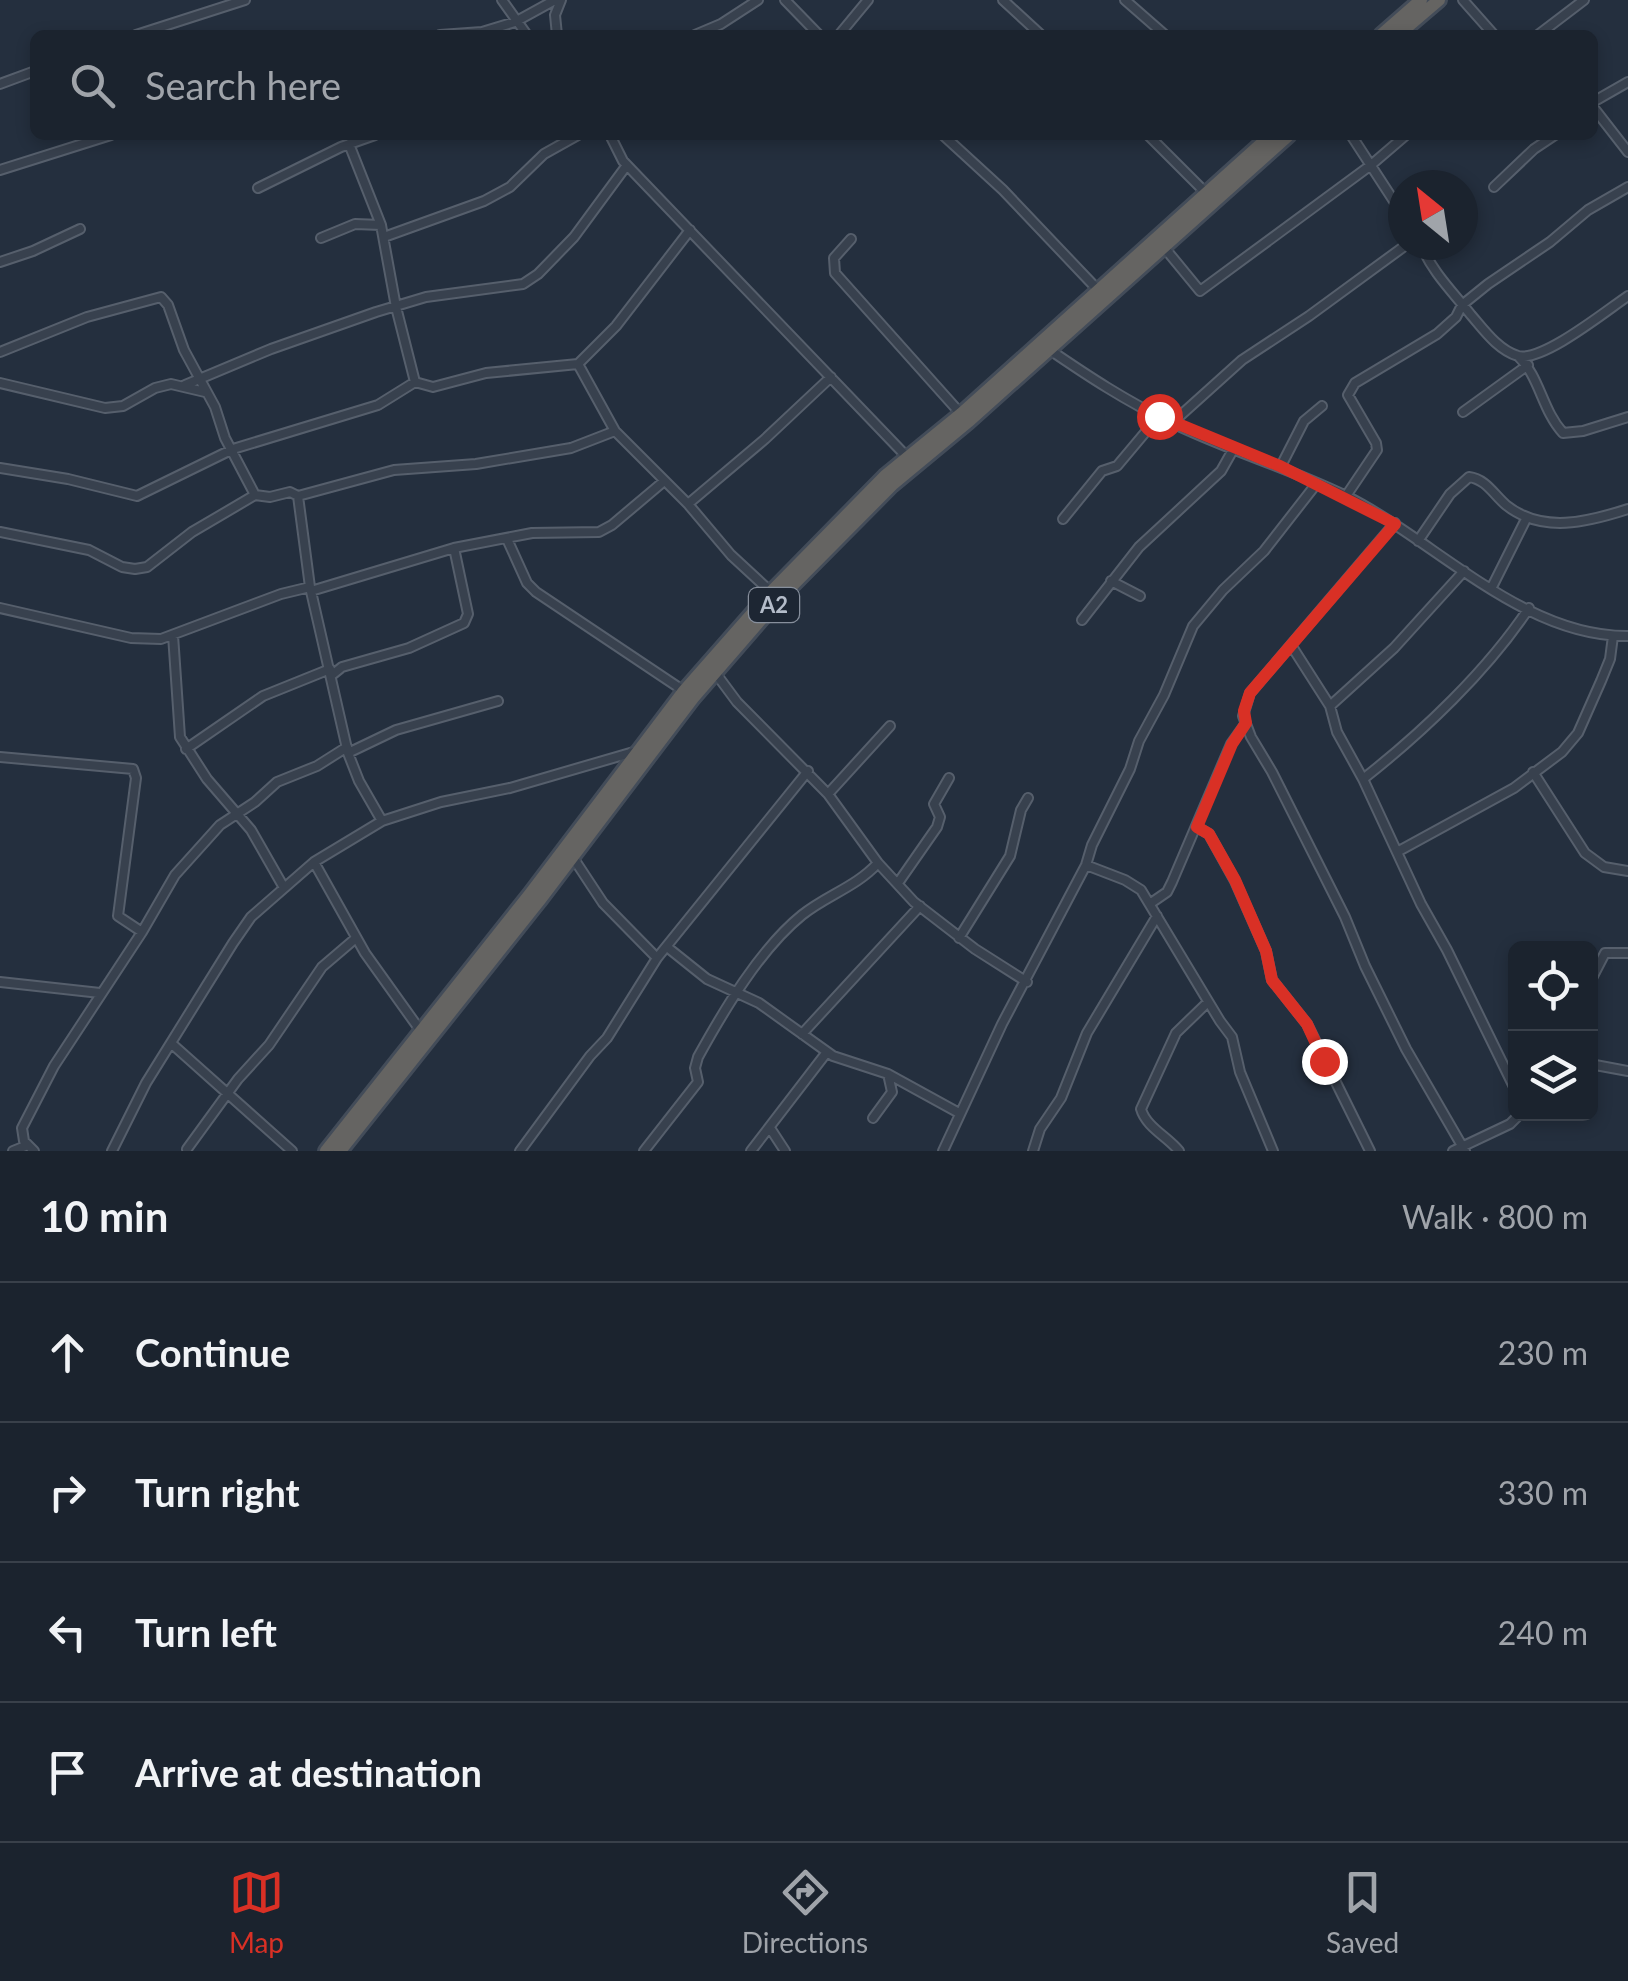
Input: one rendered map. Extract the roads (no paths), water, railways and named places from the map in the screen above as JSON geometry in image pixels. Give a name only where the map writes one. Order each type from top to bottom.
[{"type":"highway","points":[[1387,30],[1421,0]]},
{"type":"highway","points":[[1404,30],[1438,0]]},
{"type":"highway","name":"A2","points":[[326,1151],[684,691],[770,592],[885,476],[961,414],[1265,140]]},
{"type":"highway","name":"A2","points":[[340,1151],[714,671],[778,600],[892,485],[1283,140]]},
{"type":"street","points":[[152,30],[246,0]]},
{"type":"street","points":[[502,0],[522,30]]},
{"type":"street","points":[[489,30],[515,22],[558,0]]},
{"type":"street","points":[[556,30],[558,0]]},
{"type":"street","points":[[708,30],[758,0]]},
{"type":"street","points":[[785,0],[815,30]]},
{"type":"street","points":[[844,30],[868,0]]},
{"type":"street","points":[[1003,0],[1035,30]]},
{"type":"street","points":[[1125,0],[1159,30]]},
{"type":"street","points":[[1463,0],[1490,30]]},
{"type":"street","points":[[1547,30],[1584,0]]},
{"type":"street","points":[[0,84],[30,73]]},
{"type":"street","points":[[1598,101],[1628,82]]},
{"type":"street","points":[[1598,111],[1628,152]]},
{"type":"street","points":[[0,170],[95,140]]},
{"type":"street","points":[[258,188],[361,140]]},
{"type":"street","points":[[384,237],[484,201],[510,187],[544,154],[569,140]]},
{"type":"street","points":[[613,140],[627,165],[908,458]]},
{"type":"street","points":[[949,140],[1004,190],[1098,290]]},
{"type":"street","points":[[1153,140],[1206,193]]},
{"type":"street","points":[[1354,140],[1388,192]]},
{"type":"street","points":[[1163,246],[1200,290],[1400,140]]},
{"type":"street","points":[[1494,187],[1548,140]]},
{"type":"street","points":[[349,144],[381,225],[415,382]]},
{"type":"street","points":[[0,383],[105,408],[123,406],[155,388],[185,385],[271,349],[426,297],[513,287],[530,280],[574,237],[627,165]]},
{"type":"street","points":[[1346,496],[1377,450],[1349,400],[1348,390],[1380,366],[1437,334],[1456,317],[1462,305],[1588,210],[1628,186]]},
{"type":"street","points":[[321,238],[355,224],[381,225]]},
{"type":"street","points":[[0,262],[80,228]]},
{"type":"street","points":[[0,468],[68,478],[137,496],[232,449],[378,405],[415,382],[433,387],[486,372],[578,364],[616,326],[690,230]]},
{"type":"street","points":[[851,238],[834,258],[834,273],[961,414]]},
{"type":"street","points":[[1172,423],[1242,360],[1388,258]]},
{"type":"street","points":[[1428,260],[1494,342],[1528,365],[1544,407],[1562,433],[1583,431],[1628,417]]},
{"type":"street","points":[[1518,356],[1548,348],[1628,296]]},
{"type":"street","points":[[0,352],[87,317],[161,297],[255,495]]},
{"type":"street","points":[[1049,349],[1111,391],[1172,423],[1346,496],[1492,589],[1530,608],[1566,624],[1612,636],[1628,636]]},
{"type":"street","points":[[578,364],[614,431],[770,592]]},
{"type":"street","points":[[1464,412],[1528,365]]},
{"type":"street","points":[[688,504],[831,377]]},
{"type":"street","points":[[185,385],[205,392]]},
{"type":"street","points":[[1280,466],[1304,421],[1322,406]]},
{"type":"street","points":[[1063,519],[1102,471],[1116,466],[1159,416]]},
{"type":"street","points":[[0,532],[90,550],[122,567],[147,567],[192,532],[255,495],[270,497],[290,492],[298,496],[394,470],[476,464],[571,448],[614,431]]},
{"type":"street","points":[[1082,620],[1139,548],[1221,472],[1234,448]]},
{"type":"street","points":[[1418,541],[1442,503],[1469,477],[1480,479],[1526,518],[1558,523],[1599,519],[1628,509]]},
{"type":"street","points":[[0,608],[140,639],[173,635],[269,598],[454,548],[544,532],[602,531],[662,482]]},
{"type":"street","points":[[943,1151],[1002,1024],[1086,865],[1194,626],[1223,590],[1264,552],[1317,483]]},
{"type":"street","points":[[298,496],[311,589],[348,750],[359,781],[382,821]]},
{"type":"street","points":[[1492,589],[1526,518]]},
{"type":"street","points":[[1395,524],[1250,693],[1244,711],[1246,723],[1345,917],[1364,966],[1460,1150],[1513,1121]]},
{"type":"street","points":[[507,539],[527,583],[536,592],[684,691]]},
{"type":"street","points":[[186,749],[263,696],[409,648],[464,623],[468,614],[454,548]]},
{"type":"street","points":[[1330,706],[1394,648],[1464,571]]},
{"type":"street","points":[[1111,581],[1140,596]]},
{"type":"street","points":[[1363,779],[1394,755],[1486,664],[1530,608]]},
{"type":"street","points":[[173,635],[180,737],[238,812],[283,886]]},
{"type":"street","points":[[1398,852],[1514,788],[1562,752],[1578,733],[1610,659],[1612,636]]},
{"type":"street","points":[[1291,645],[1330,706],[1337,732],[1508,1068]]},
{"type":"street","points":[[714,671],[737,702],[808,771],[878,863],[920,906],[959,938],[1027,982]]},
{"type":"street","points":[[13,1151],[31,1148],[22,1128],[72,1035],[142,932],[175,875],[220,826],[284,778],[396,730],[498,701]]},
{"type":"street","points":[[1150,902],[1167,892],[1232,744],[1246,723]]},
{"type":"street","points":[[828,794],[890,726]]},
{"type":"street","points":[[112,1151],[146,1083],[233,942],[251,917],[314,862],[382,821],[641,750]]},
{"type":"street","points":[[0,757],[133,769],[136,778],[118,916],[142,932]]},
{"type":"street","points":[[520,1151],[607,1038],[657,958],[808,771]]},
{"type":"street","points":[[1533,772],[1585,853],[1604,867],[1628,871]]},
{"type":"street","points":[[898,883],[937,827],[940,817],[934,804],[948,778]]},
{"type":"street","points":[[959,938],[1010,856],[1021,810],[1028,798]]},
{"type":"street","points":[[1197,827],[1209,834],[1235,880],[1266,951],[1272,980],[1307,1024],[1370,1151]]},
{"type":"street","points":[[572,856],[603,903],[657,958]]},
{"type":"street","points":[[314,862],[356,938],[420,1030]]},
{"type":"street","points":[[644,1151],[698,1082],[698,1057],[756,964],[789,926],[809,910],[850,888],[878,863]]},
{"type":"street","points":[[1086,865],[1133,884],[1150,902],[1232,1036],[1240,1072],[1273,1151]]},
{"type":"street","points":[[802,1034],[920,906]]},
{"type":"street","points":[[1032,1151],[1088,1033],[1157,916]]},
{"type":"street","points":[[187,1149],[269,1046],[322,967],[356,938]]},
{"type":"street","points":[[667,947],[707,979],[760,1003],[843,1062],[888,1074],[960,1114]]},
{"type":"street","points":[[1598,965],[1604,953],[1628,952]]},
{"type":"street","points":[[0,982],[100,993]]},
{"type":"street","points":[[1179,1151],[1149,1123],[1142,1109],[1176,1033],[1208,1002]]},
{"type":"street","points":[[172,1044],[292,1151]]},
{"type":"street","points":[[750,1151],[827,1052]]},
{"type":"street","points":[[1598,1065],[1628,1071]]},
{"type":"street","points":[[873,1118],[892,1092],[888,1074]]},
{"type":"street","points":[[770,1128],[785,1151]]}]
